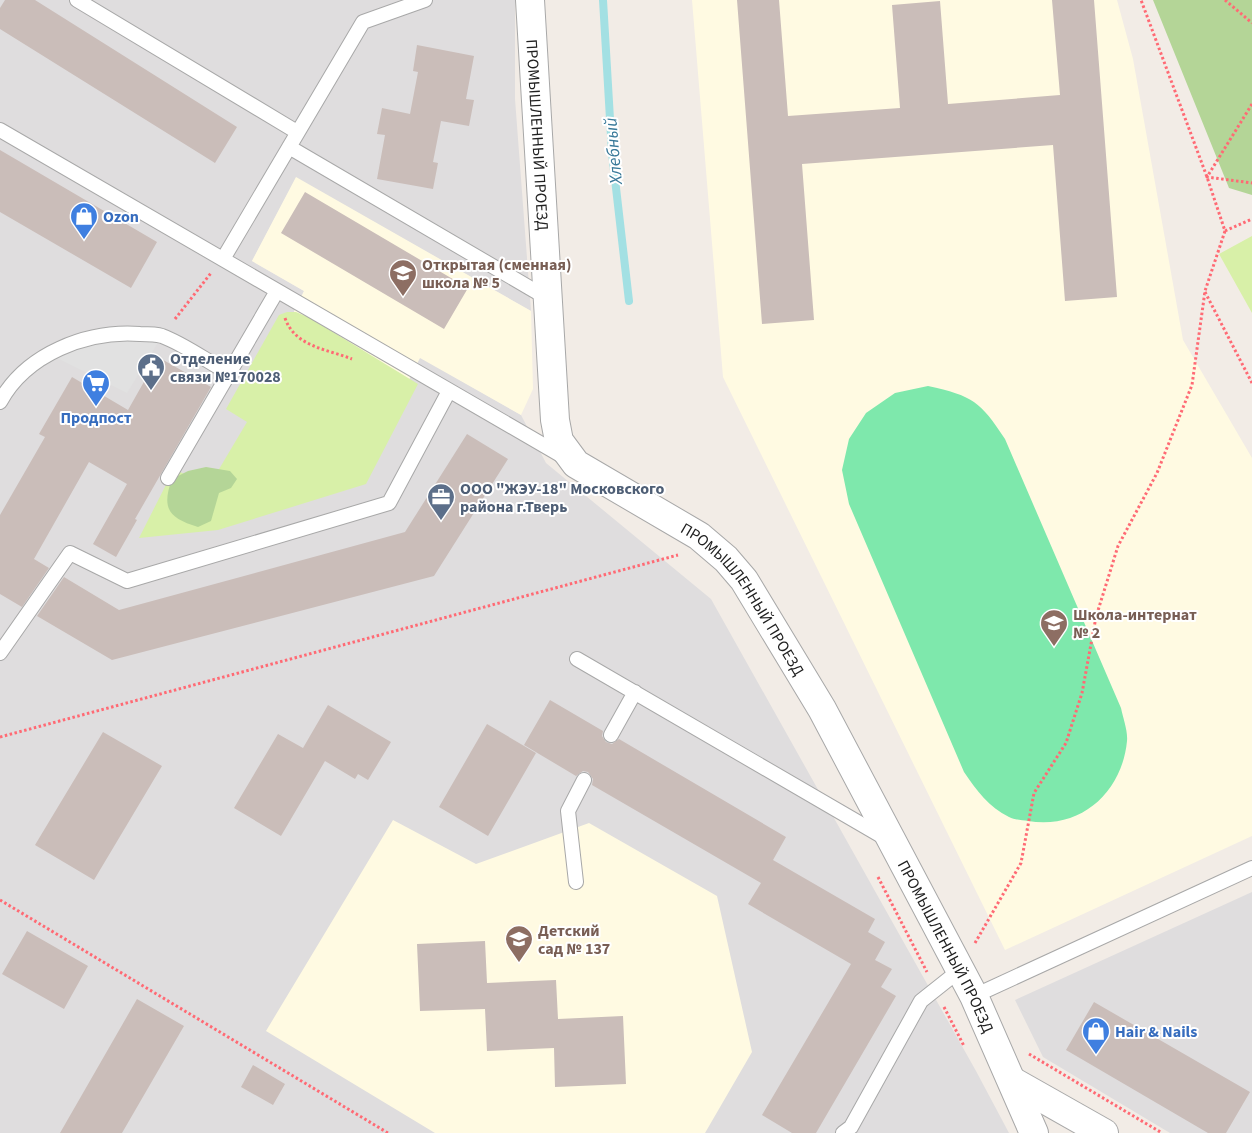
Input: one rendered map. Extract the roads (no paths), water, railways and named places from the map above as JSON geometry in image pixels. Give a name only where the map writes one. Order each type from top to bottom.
[{"type":"street","name":"ПРОМЫШЛЕННЫЙ ПРОЕЗД","points":[[530,0],[556,433],[565,452],[576,464],[684,526],[712,546],[738,573],[764,612],[822,709],[890,842],[974,996],[1034,1133]]},
{"type":"street","points":[[1012,1080],[1104,1133]]},
{"type":"lane","points":[[77,0],[297,132]]},
{"type":"lane","points":[[223,259],[363,22],[425,0]]},
{"type":"lane","points":[[0,130],[576,464]]},
{"type":"lane","points":[[289,147],[547,298]]},
{"type":"lane","points":[[168,478],[277,291]]},
{"type":"lane","points":[[0,402],[24,370],[50,354],[83,340],[120,332],[162,336],[229,373]]},
{"type":"lane","points":[[0,653],[70,552],[127,581],[389,503],[449,391]]},
{"type":"lane","points":[[577,658],[890,842]]},
{"type":"lane","points":[[611,735],[635,692]]},
{"type":"lane","points":[[576,882],[568,811],[584,780]]},
{"type":"lane","points":[[974,996],[1252,868]]},
{"type":"lane","points":[[843,1133],[851,1127],[921,1001],[960,970]]},
{"type":"waterway","name":"Хлебный","points":[[603,0],[612,153],[629,301]]},
{"type":"place","name":"Ozon","points":[[84,240]]},
{"type":"place","name":"Открытая (сменная) школа № 5","points":[[403,297]]},
{"type":"place","name":"Отделение связи №170028","points":[[151,391]]},
{"type":"place","name":"Продпост","points":[[96,407]]},
{"type":"place","name":"ООО \"ЖЭУ-18\" Московского района г.Тверь","points":[[441,521]]},
{"type":"place","name":"Школа-интернат № 2","points":[[1054,647]]},
{"type":"place","name":"Детский сад № 137","points":[[519,963]]},
{"type":"place","name":"Hair & Nails","points":[[1096,1055]]}]
